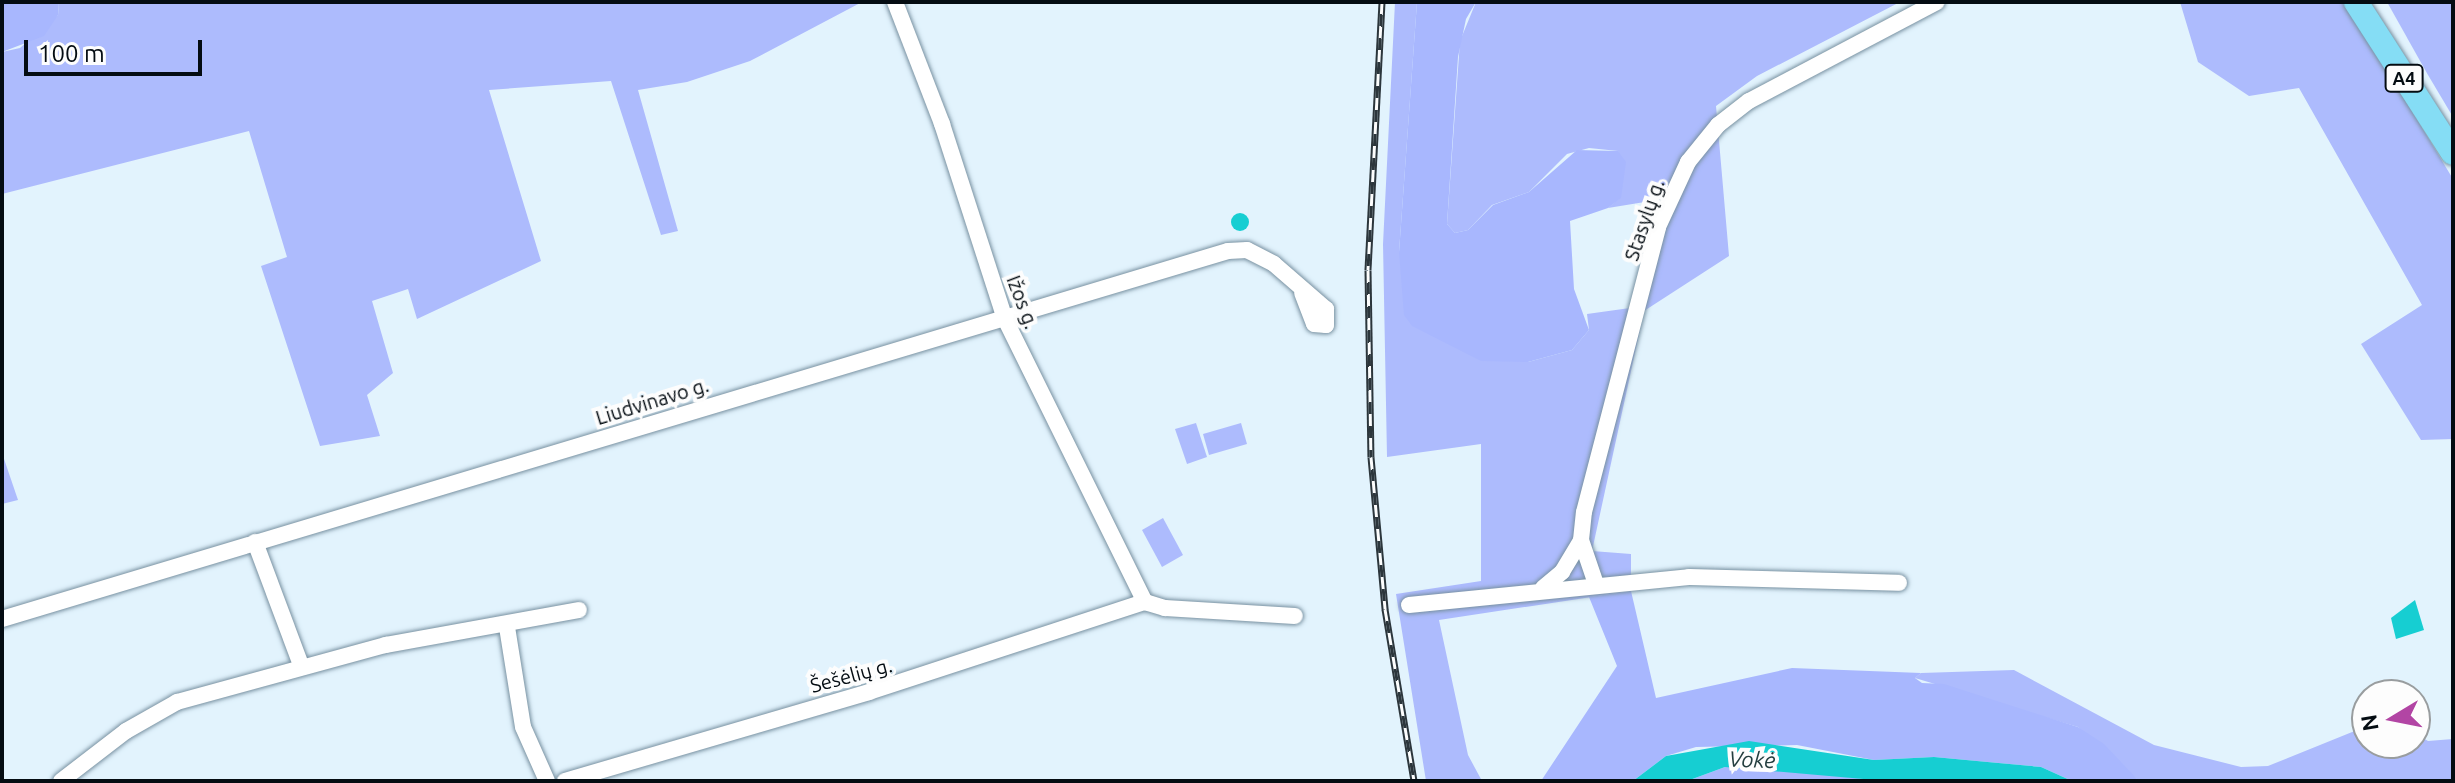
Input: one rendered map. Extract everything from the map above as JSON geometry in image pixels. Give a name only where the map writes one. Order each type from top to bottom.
[{"type":"highway","name":"A4","points":[[2356,2],[2453,153]]},
{"type":"highway","name":"A4","points":[[2372,2],[2453,140]]},
{"type":"street","name":"Ižos g.","points":[[895,2],[942,124],[1005,319],[1145,602]]},
{"type":"street","name":"Stasylų g.","points":[[1581,540],[1658,227],[1688,162],[1718,125],[1749,101],[1937,2]]},
{"type":"street","name":"Liudvinavo g.","points":[[2,619],[1238,249],[1274,264],[1302,293]]},
{"type":"street","points":[[1581,540],[1596,584]]},
{"type":"street","points":[[1541,590],[1562,572],[1581,540]]},
{"type":"street","points":[[255,542],[301,665]]},
{"type":"street","points":[[1409,605],[1596,584],[1749,577],[1899,583]]},
{"type":"street","points":[[1145,602],[1165,608],[1295,616]]},
{"type":"street","name":"Šešėlių g.","points":[[565,781],[876,690],[1145,602]]},
{"type":"street","points":[[61,781],[153,714],[301,665],[476,628],[507,627],[579,610]]},
{"type":"street","points":[[507,627],[523,727],[547,781]]},
{"type":"shaded area","points":[[2,2],[59,2],[58,15],[44,36],[2,52]]},
{"type":"shaded area","points":[[59,2],[862,2],[750,61],[687,82],[638,90],[678,231],[661,235],[611,81],[489,90],[541,261],[417,319],[408,289],[372,301],[393,373],[367,395],[380,436],[320,446],[261,266],[287,257],[249,131],[2,194],[2,52],[20,48],[58,15]]},
{"type":"shaded area","points":[[1395,2],[1417,2],[1399,252],[1528,362],[1572,350],[1589,330],[1587,314],[1630,308],[1663,199],[1608,208],[1621,197],[1618,151],[1589,148],[1567,154],[1529,192],[1492,205],[1468,230],[1455,233],[1447,224],[1460,41],[1476,2],[1900,2],[1757,76],[1716,106],[1729,256],[1644,311],[1592,551],[1631,554],[1631,591],[1439,620],[1468,755],[1482,781],[1426,781],[1396,594],[1481,581],[1481,444],[1387,457],[1383,244]]},
{"type":"shaded area","points":[[1417,2],[1476,2],[1466,19],[1458,57],[1447,224],[1455,233],[1468,230],[1493,205],[1529,192],[1577,150],[1618,151],[1626,162],[1621,198],[1608,208],[1570,221],[1574,289],[1589,330],[1572,350],[1528,362],[1481,361],[1412,326],[1404,315],[1399,252]]},
{"type":"shaded area","points":[[2180,2],[2346,2],[2453,179],[2453,439],[2421,440],[2361,344],[2422,305],[2299,88],[2249,96],[2198,62]]},
{"type":"shaded area","points":[[2387,2],[2453,2],[2453,117],[2428,75]]},
{"type":"shaded area","points":[[1196,423],[1207,457],[1187,464],[1175,429]]},
{"type":"shaded area","points":[[1241,423],[1247,444],[1209,455],[1203,434]]},
{"type":"shaded area","points":[[2,453],[18,500],[2,504]]},
{"type":"shaded area","points":[[1163,518],[1183,555],[1162,567],[1142,530]]},
{"type":"shaded area","points":[[1631,591],[1656,698],[1792,668],[1921,673],[1915,678],[1922,683],[1944,684],[2078,727],[2104,744],[2139,781],[2072,781],[2041,767],[1934,757],[1874,760],[1797,745],[1696,747],[1666,756],[1633,781],[1541,781],[1617,666],[1589,597]]},
{"type":"shaded area","points":[[2014,670],[2154,745],[2241,767],[2268,766],[2351,732],[2351,759],[2431,759],[2431,741],[2453,739],[2453,781],[2139,781],[2078,727],[1915,678],[1921,673]]},
{"type":"shaded area","points":[[1725,767],[1751,767],[1886,781],[1687,781]]},
{"type":"water","points":[[1236,213],[1244,213],[1249,222],[1247,229],[1236,231],[1231,226],[1231,218]]},
{"type":"water","points":[[2415,600],[2424,630],[2396,639],[2391,618]]},
{"type":"water","name":"Vokė","points":[[1749,741],[1874,760],[1934,757],[2041,767],[2072,781],[1886,781],[1725,767],[1687,781],[1633,781],[1666,756]]},
{"type":"railway","points":[[1382,2],[1368,270],[1371,457],[1385,609],[1414,781]]}]
